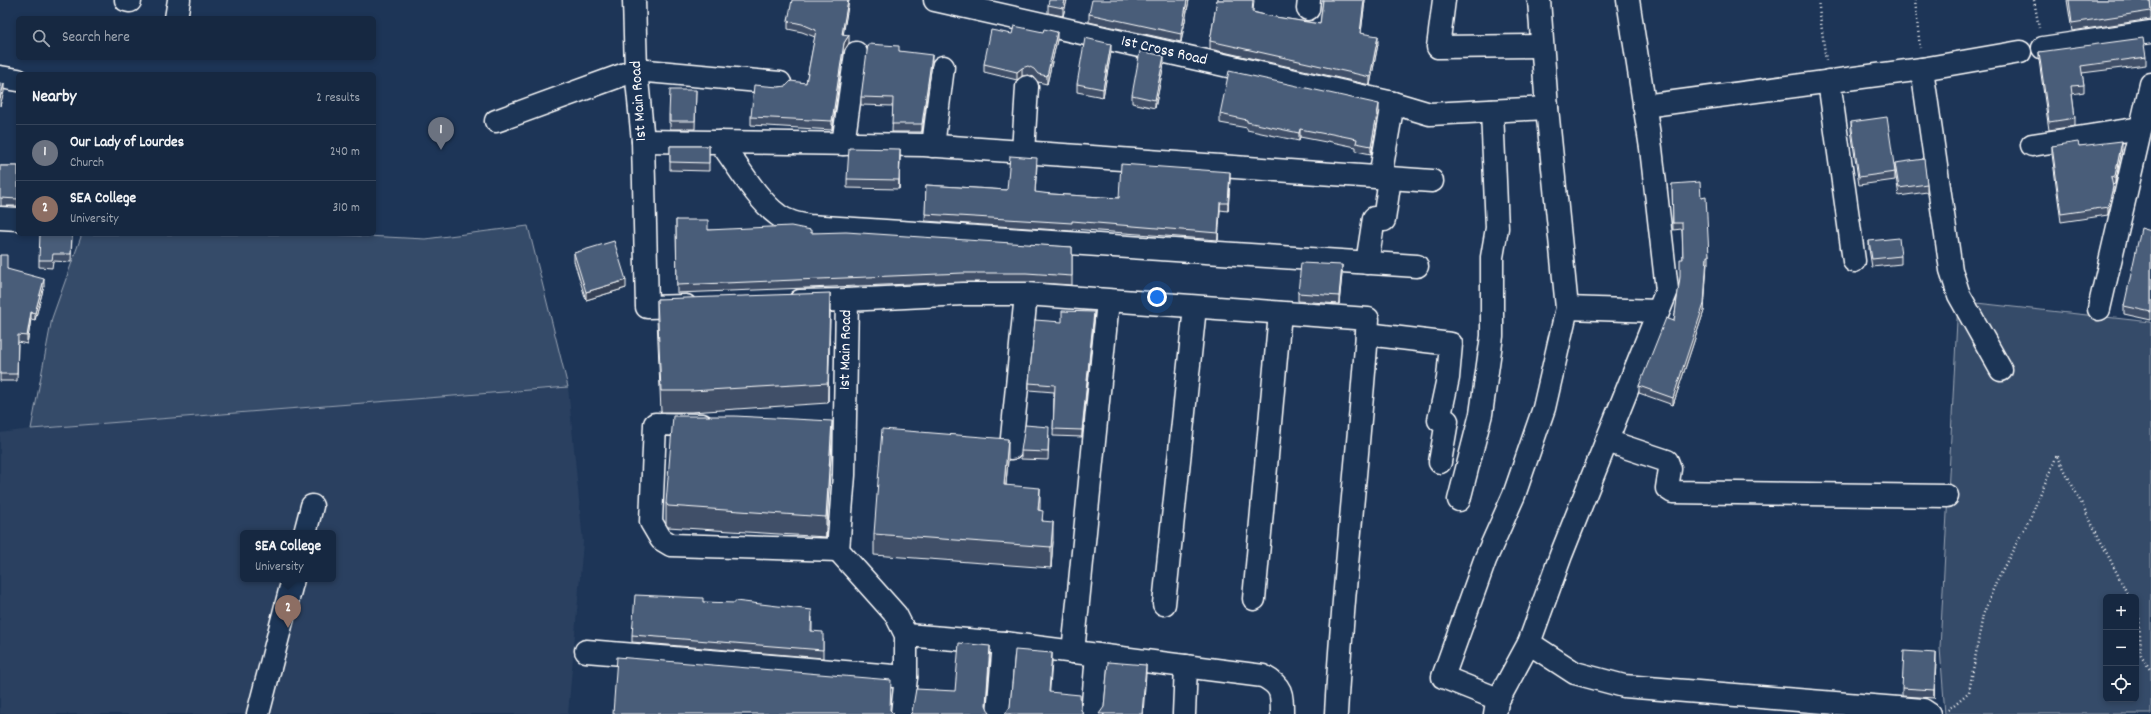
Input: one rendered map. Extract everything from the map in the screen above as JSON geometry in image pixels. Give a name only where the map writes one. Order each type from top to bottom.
[{"type":"street","points":[[176,16],[179,0]]},
{"type":"street","name":"1st Main Road","points":[[634,0],[636,70],[643,141],[647,307],[709,305]]},
{"type":"street","name":"1st Cross Road","points":[[935,0],[1393,103],[1430,114],[1547,108]]},
{"type":"street","points":[[1444,0],[1438,47],[1542,46]]},
{"type":"street","points":[[1539,0],[1547,108],[1567,308],[1544,408],[1514,494],[1485,560],[1443,677],[1497,707],[1529,643],[1561,555],[1667,290],[1644,106],[1628,0]]},
{"type":"street","points":[[2043,48],[2151,32]]},
{"type":"street","points":[[1644,106],[1922,69],[2020,52]]},
{"type":"street","points":[[842,144],[856,53]]},
{"type":"street","points":[[934,146],[943,67]]},
{"type":"street","points":[[1922,69],[1951,270],[1959,295],[2001,370]]},
{"type":"street","points":[[496,121],[636,70],[780,83]]},
{"type":"street","points":[[0,77],[16,80]]},
{"type":"street","points":[[1829,81],[1854,260]]},
{"type":"street","points":[[2099,309],[2151,84]]},
{"type":"street","points":[[1023,152],[1027,87]]},
{"type":"street","points":[[1367,263],[1374,218],[1384,220],[1385,178],[1393,103]]},
{"type":"street","points":[[1459,500],[1481,414],[1492,336],[1492,257],[1497,228],[1492,110]]},
{"type":"street","points":[[2032,145],[2141,128]]},
{"type":"street","points":[[643,141],[934,146],[1432,181]]},
{"type":"street","points":[[720,142],[764,202],[778,215],[798,224],[1417,266]]},
{"type":"street","points":[[0,218],[16,219]]},
{"type":"street","points":[[847,300],[963,294],[1026,294],[1368,319],[1360,432],[1340,638],[1336,714]]},
{"type":"street","points":[[1011,448],[1026,294]]},
{"type":"street","name":"1st Main Road","points":[[778,301],[847,300],[844,475],[838,550]]},
{"type":"street","points":[[1073,652],[1108,301]]},
{"type":"street","points":[[1164,604],[1195,307]]},
{"type":"street","points":[[1567,308],[1658,311]]},
{"type":"street","points":[[1254,599],[1280,313]]},
{"type":"street","points":[[1367,334],[1450,344],[1448,378],[1439,420],[1447,421],[1440,462]]},
{"type":"street","points":[[723,425],[655,424],[652,522],[661,539],[672,545],[838,550],[896,615],[906,635],[906,677],[902,714]]},
{"type":"street","points":[[1607,441],[1667,461],[1670,469],[1667,488],[1673,492],[1947,496]]},
{"type":"street","points":[[306,530],[312,506]]},
{"type":"street","points":[[258,714],[292,582]]},
{"type":"street","points":[[906,635],[1004,642],[1263,676],[1276,683],[1282,696],[1282,714]]},
{"type":"street","points":[[998,714],[1004,642]]},
{"type":"street","points":[[1529,643],[1575,673],[1624,686],[1923,710],[1929,714]]},
{"type":"street","points":[[586,651],[906,677]]},
{"type":"street","points":[[1092,714],[1097,655]]},
{"type":"street","points":[[1184,714],[1186,666]]},
{"type":"path","points":[[1818,0],[1829,81]]},
{"type":"path","points":[[1915,0],[1922,69]]},
{"type":"path","points":[[2034,0],[2043,48]]},
{"type":"path","points":[[1944,714],[1969,692],[1983,615],[1996,582],[2031,516],[2057,455],[2127,594]]},
{"type":"path","points":[[2139,617],[2141,655],[2151,671]]},
{"type":"shaded area","points":[[528,226],[568,387],[31,429],[52,318],[81,236],[366,236],[425,239]]},
{"type":"shaded area","points":[[1958,301],[2151,322],[2151,714],[1945,714],[1940,648]]},
{"type":"shaded area","points":[[568,387],[583,542],[568,714],[0,714],[0,433],[31,429]]},
{"type":"building","points":[[792,0],[848,0],[842,34],[849,35],[844,43],[832,121],[751,117],[754,85],[779,87],[786,86],[791,81],[806,83],[816,30],[802,24],[788,21]]},
{"type":"building","points":[[1049,0],[1065,0],[1063,8],[1048,5]]},
{"type":"building","points":[[1092,0],[1187,0],[1181,34],[1089,14]]},
{"type":"building","points":[[1217,0],[1253,0],[1252,12],[1320,24],[1323,0],[1364,0],[1360,33],[1378,36],[1370,77],[1210,41]]},
{"type":"building","points":[[2069,0],[2150,0],[2151,11],[2072,23]]},
{"type":"building","points":[[1014,26],[1043,32],[1044,29],[1057,32],[1047,76],[1038,74],[1034,69],[1028,66],[1017,72],[984,64],[991,30],[1012,34]]},
{"type":"building","points":[[1085,38],[1111,44],[1103,89],[1077,84]]},
{"type":"building","points":[[2143,38],[2146,57],[2081,66],[2084,85],[2071,86],[2075,118],[2049,122],[2039,52]]},
{"type":"building","points":[[868,44],[899,46],[899,51],[932,55],[922,124],[892,124],[893,98],[861,97]]},
{"type":"building","points":[[1140,51],[1164,56],[1155,100],[1132,95]]},
{"type":"building","points":[[1229,71],[1379,104],[1371,146],[1356,143],[1357,139],[1300,129],[1299,133],[1247,122],[1247,120],[1220,114]]},
{"type":"building","points":[[0,83],[4,84],[0,98]]},
{"type":"building","points":[[670,90],[696,90],[695,121],[670,121]]},
{"type":"building","points":[[1887,117],[1895,172],[1859,177],[1851,122]]},
{"type":"building","points":[[2122,141],[2115,176],[2111,177],[2113,187],[2108,207],[2061,214],[2052,146],[2078,142],[2079,146]]},
{"type":"building","points":[[670,146],[709,146],[709,163],[670,162]]},
{"type":"building","points":[[849,148],[900,149],[899,180],[847,179]]},
{"type":"building","points":[[1010,156],[1037,158],[1035,192],[1051,194],[1119,198],[1121,164],[1230,172],[1228,203],[1220,203],[1218,233],[1072,221],[1072,223],[925,214],[926,185],[1007,190]]},
{"type":"building","points":[[1924,159],[1927,184],[1899,188],[1895,163]]},
{"type":"building","points":[[0,166],[16,166],[16,199],[0,198]]},
{"type":"building","points":[[1700,182],[1701,198],[1706,197],[1709,256],[1707,256],[1704,304],[1673,398],[1639,386],[1666,318],[1674,321],[1680,277],[1680,259],[1683,259],[1682,223],[1673,223],[1672,184]]},
{"type":"building","points":[[676,220],[708,220],[708,230],[791,226],[811,230],[811,233],[846,232],[1072,247],[1072,276],[1026,273],[963,273],[677,285]]},
{"type":"building","points":[[2141,228],[2151,231],[2151,312],[2124,306]]},
{"type":"building","points":[[40,236],[72,236],[71,254],[53,254],[52,260],[39,260]]},
{"type":"building","points":[[1899,238],[1901,256],[1872,259],[1869,241]]},
{"type":"building","points":[[614,241],[626,280],[586,292],[574,253]]},
{"type":"building","points":[[0,255],[7,255],[7,269],[44,279],[35,313],[31,312],[27,336],[18,335],[17,374],[0,374]]},
{"type":"building","points":[[1301,263],[1342,265],[1339,296],[1298,293]]},
{"type":"building","points":[[830,293],[828,383],[691,391],[661,391],[657,299]]},
{"type":"building","points":[[1062,311],[1094,312],[1082,430],[1053,429],[1055,385],[1029,383],[1035,320],[1062,322]]},
{"type":"building","points":[[673,416],[735,416],[832,421],[826,517],[668,506],[666,503]]},
{"type":"building","points":[[1025,425],[1049,427],[1048,452],[1021,451]]},
{"type":"building","points":[[882,429],[1008,439],[1004,485],[1040,488],[1038,510],[1043,511],[1042,521],[1053,522],[1051,547],[874,534]]},
{"type":"building","points":[[635,595],[703,598],[703,602],[735,603],[735,601],[812,610],[811,631],[823,632],[823,650],[632,635]]},
{"type":"building","points":[[959,643],[990,646],[986,705],[990,714],[910,714],[912,712],[916,689],[955,691]]},
{"type":"building","points":[[1015,650],[1052,653],[1049,692],[1080,695],[1081,710],[1084,714],[1005,714],[1010,707]]},
{"type":"building","points":[[1904,651],[1936,653],[1934,690],[1902,688]]},
{"type":"building","points":[[617,657],[891,680],[890,710],[894,714],[613,714]]},
{"type":"building","points":[[1108,662],[1146,665],[1142,714],[1099,714],[1104,707]]},
{"type":"place","name":"Our Lady of Lourdes","points":[[441,150]]},
{"type":"place","name":"SEA College","points":[[288,628]]}]
